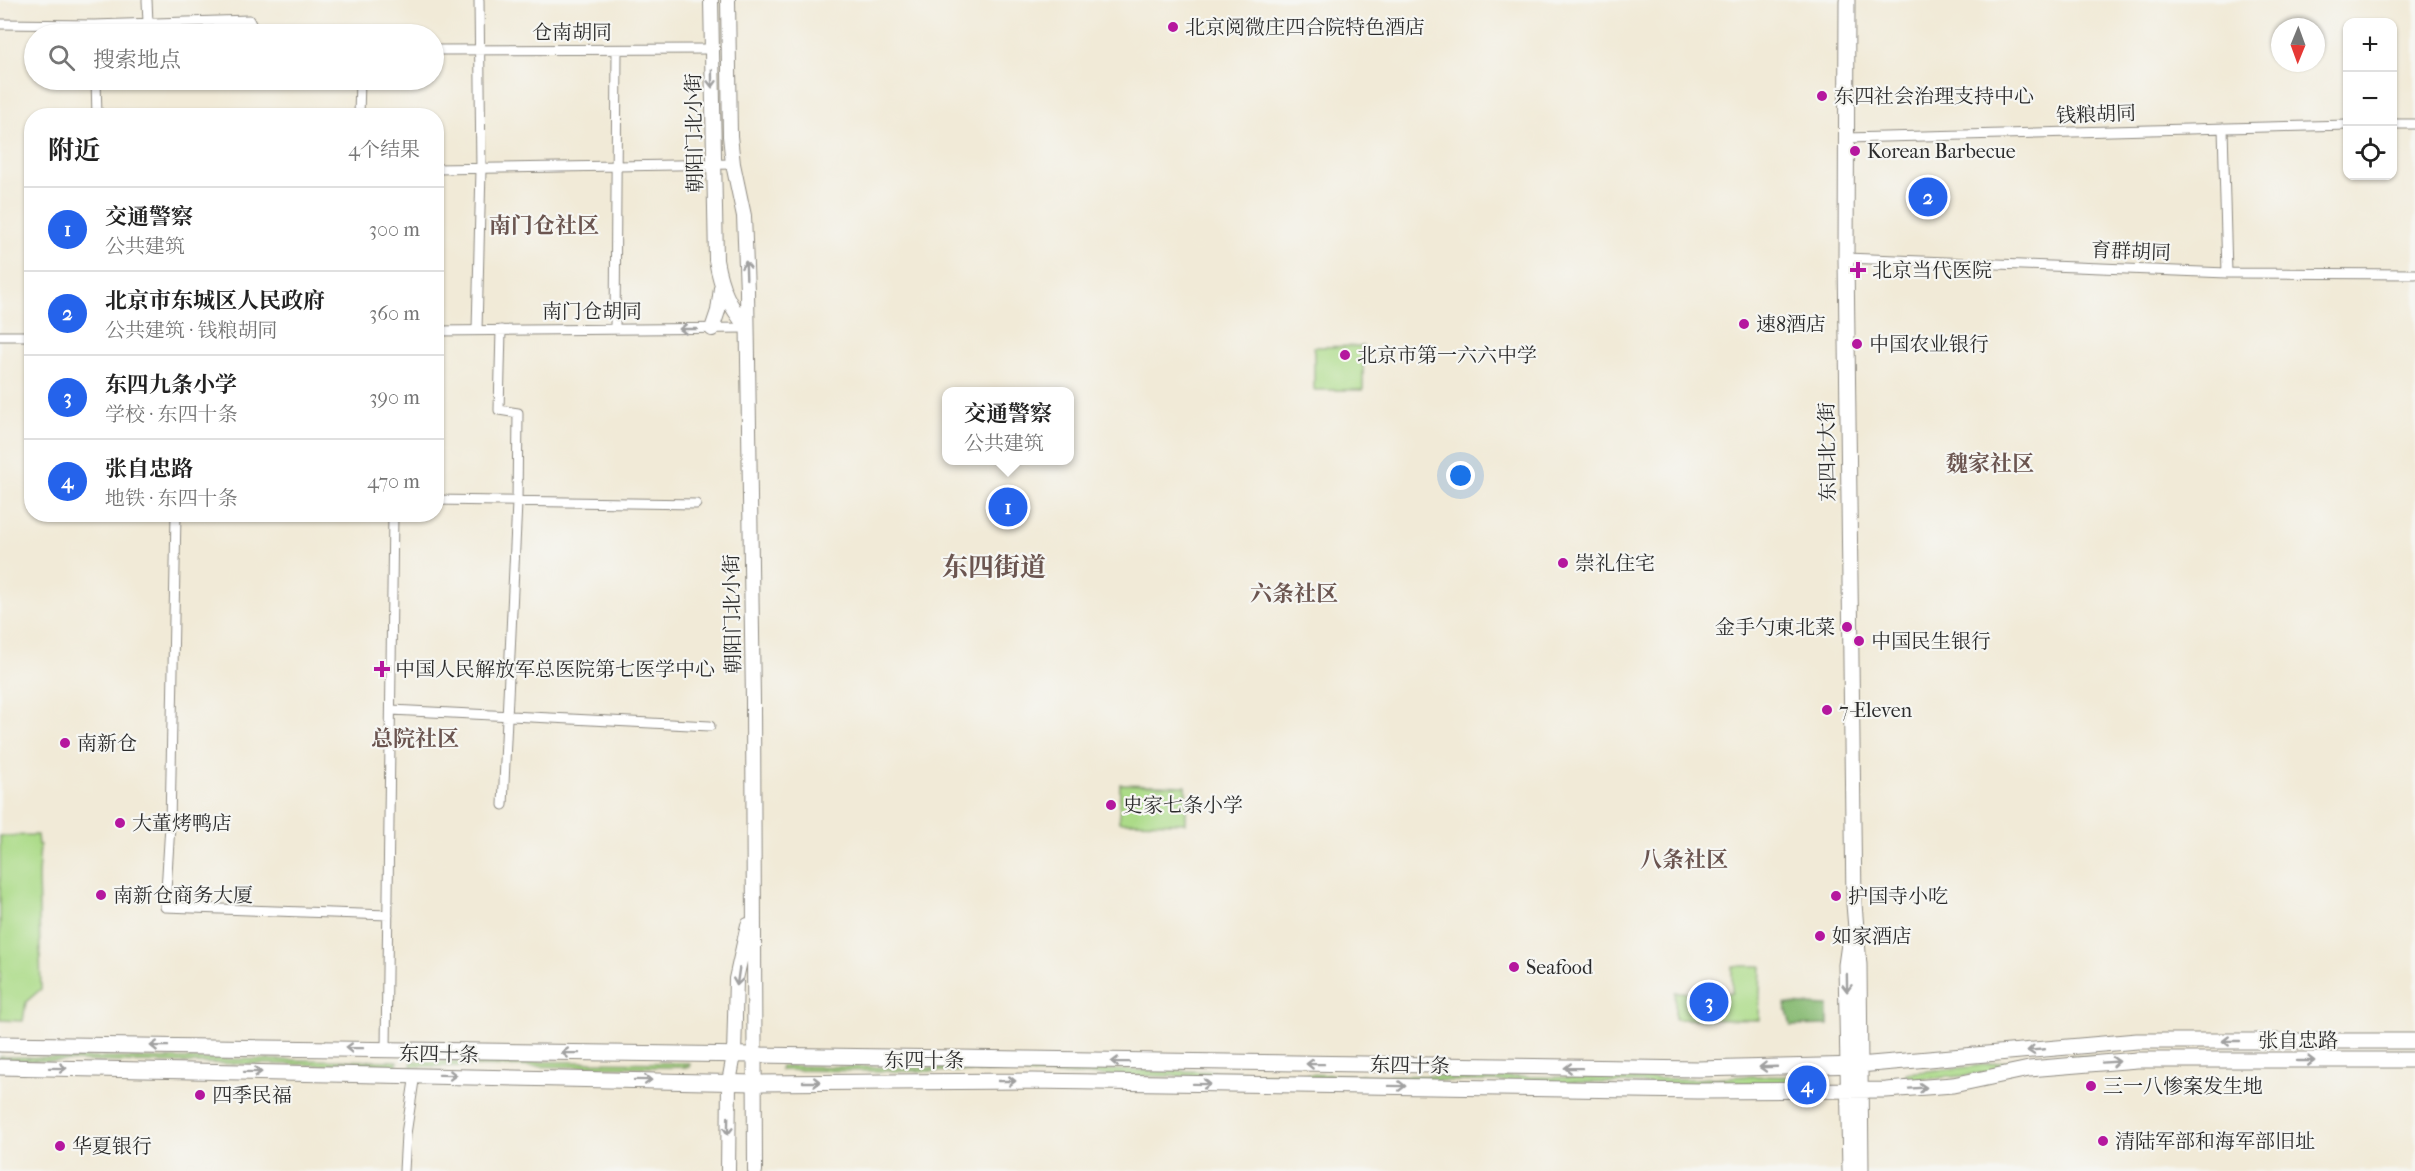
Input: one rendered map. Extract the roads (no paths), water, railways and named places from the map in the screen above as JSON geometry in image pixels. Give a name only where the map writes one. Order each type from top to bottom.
[{"type":"main road","name":"朝阳门北小街","points":[[711,0],[716,260],[729,305],[747,328]]},
{"type":"main road","name":"朝阳门北小街","points":[[728,0],[729,125],[733,164],[744,216],[747,328],[753,701],[755,1171]]},
{"type":"main road","name":"东四北大街","points":[[1847,0],[1846,258],[1854,904],[1859,965],[1850,1171]]},
{"type":"main road","points":[[712,329],[718,311],[722,285]]},
{"type":"main road","name":"朝阳门北小街","points":[[728,1171],[729,1082],[734,1055],[736,979],[753,900]]},
{"type":"main road","name":"张自忠路","points":[[1854,1065],[2137,1041],[2415,1041]]},
{"type":"main road","name":"东四十条","points":[[0,1044],[1698,1069],[1854,1065]]},
{"type":"main road","name":"张自忠路","points":[[1854,1090],[1953,1085],[2029,1069],[2138,1060],[2415,1060]]},
{"type":"main road","name":"东四十条","points":[[0,1067],[415,1074],[754,1083],[1032,1081],[1698,1091],[1854,1090]]},
{"type":"main road","name":"东四北大街","points":[[1854,1090],[1861,1171]]},
{"type":"street","points":[[147,0],[148,23]]},
{"type":"street","points":[[477,330],[481,169],[479,0]]},
{"type":"street","points":[[140,24],[249,20],[251,24]]},
{"type":"street","points":[[0,24],[24,26]]},
{"type":"street","name":"仓南胡同","points":[[444,50],[711,49]]},
{"type":"street","points":[[615,329],[618,50]]},
{"type":"street","points":[[96,90],[97,108]]},
{"type":"street","points":[[359,108],[360,90]]},
{"type":"street","points":[[2397,124],[2415,124]]},
{"type":"street","name":"钱粮胡同","points":[[1846,138],[2343,125]]},
{"type":"street","points":[[2223,128],[2227,273]]},
{"type":"street","points":[[444,169],[733,164]]},
{"type":"street","name":"育群胡同","points":[[1846,258],[2227,273],[2415,274]]},
{"type":"street","name":"南门仓胡同","points":[[444,331],[747,328]]},
{"type":"street","points":[[501,330],[500,410],[518,413],[502,805]]},
{"type":"street","points":[[0,336],[24,336]]},
{"type":"street","points":[[444,500],[696,504]]},
{"type":"street","points":[[176,522],[170,825],[165,907],[388,915]]},
{"type":"street","points":[[386,1049],[393,522]]},
{"type":"street","points":[[391,710],[710,726]]},
{"type":"street","points":[[404,1171],[406,1134],[415,1074]]},
{"type":"place","name":"北京阅微庄四合院特色酒店","points":[[1173,27]]},
{"type":"place","name":"东四社会治理支持中心","points":[[1822,96]]},
{"type":"place","name":"Korean Barbecue","points":[[1855,151]]},
{"type":"place","name":"北京市东城区人民政府","points":[[1928,197]]},
{"type":"place","name":"北京当代医院","points":[[1858,270]]},
{"type":"place","name":"速8酒店","points":[[1744,324]]},
{"type":"place","name":"中国农业银行","points":[[1857,344]]},
{"type":"place","name":"北京市第一六六中学","points":[[1345,355]]},
{"type":"place","name":"交通警察","points":[[1008,507]]},
{"type":"place","name":"崇礼住宅","points":[[1563,563]]},
{"type":"place","name":"金手勺東北菜","points":[[1847,627]]},
{"type":"place","name":"中国民生银行","points":[[1859,641]]},
{"type":"place","name":"中国人民解放军总医院第七医学中心","points":[[382,669]]},
{"type":"place","name":"7-Eleven","points":[[1827,710]]},
{"type":"place","name":"南新仓","points":[[65,743]]},
{"type":"place","name":"史家七条小学","points":[[1111,805]]},
{"type":"place","name":"大董烤鸭店","points":[[120,823]]},
{"type":"place","name":"南新仓商务大厦","points":[[101,895]]},
{"type":"place","name":"护国寺小吃","points":[[1836,896]]},
{"type":"place","name":"如家酒店","points":[[1820,936]]},
{"type":"place","name":"Seafood","points":[[1514,967]]},
{"type":"place","name":"东四九条小学","points":[[1709,1002]]},
{"type":"place","name":"张自忠路","points":[[1807,1085]]},
{"type":"place","name":"三一八惨案发生地","points":[[2091,1086]]},
{"type":"place","name":"四季民福","points":[[200,1095]]},
{"type":"place","name":"清陆军部和海军部旧址","points":[[2103,1141]]},
{"type":"place","name":"华夏银行","points":[[60,1146]]},
{"type":"district","name":"南门仓社区","points":[[544,225]]},
{"type":"district","name":"魏家社区","points":[[1990,463]]},
{"type":"district","name":"东四街道","points":[[994,567]]},
{"type":"district","name":"六条社区","points":[[1294,593]]},
{"type":"district","name":"总院社区","points":[[415,738]]},
{"type":"district","name":"八条社区","points":[[1684,859]]}]
